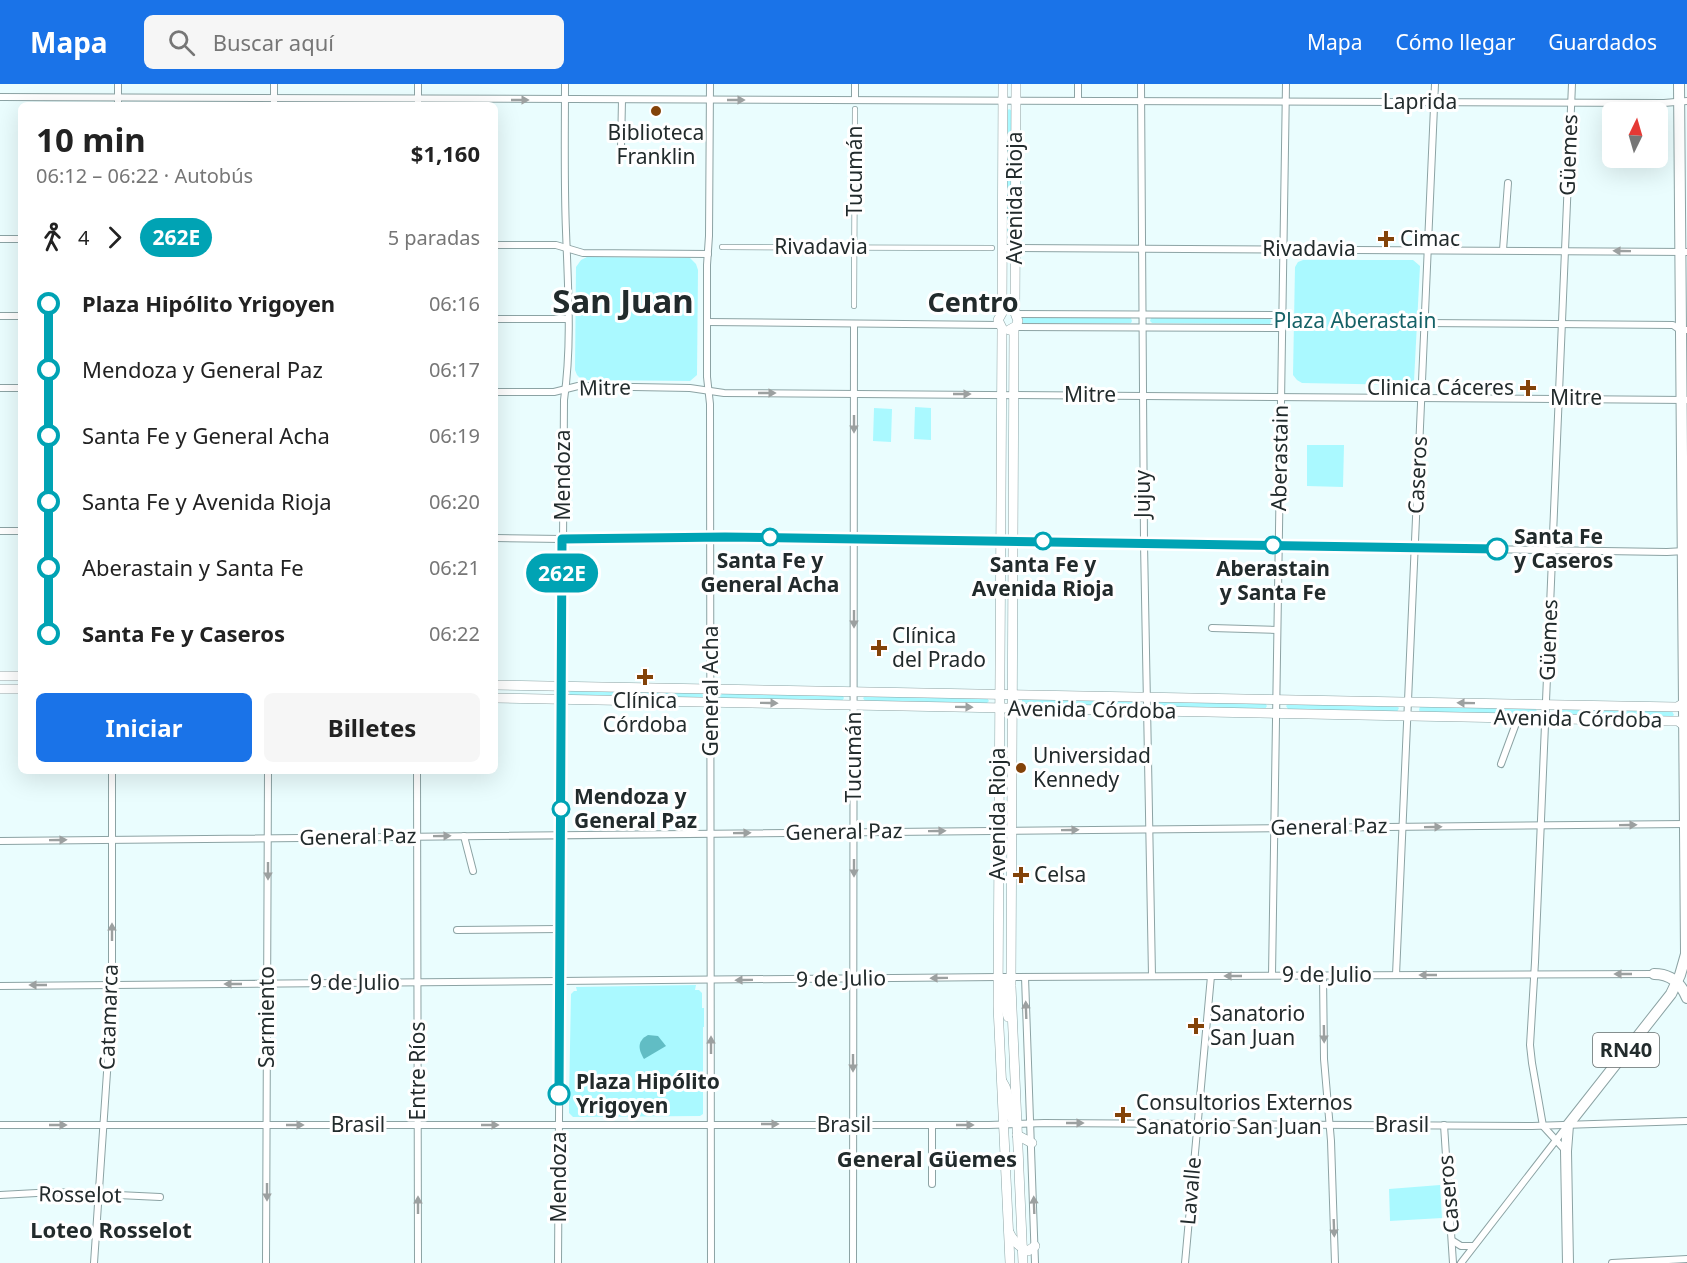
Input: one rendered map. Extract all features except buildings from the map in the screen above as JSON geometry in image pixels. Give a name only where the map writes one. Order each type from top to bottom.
[{"type":"main road","name":"Avenida Rioja","points":[[1002,313],[997,248],[1003,84]]},
{"type":"main road","name":"Avenida Rioja","points":[[1015,313],[1016,84]]},
{"type":"main road","name":"RN40","points":[[1568,1125],[1682,976],[1686,954],[1683,101],[1679,84]]},
{"type":"main road","points":[[1007,310],[1015,313],[1018,321],[1015,327],[1009,331],[1000,327],[998,320],[1002,313],[1007,310]]},
{"type":"main road","name":"Avenida Rioja","points":[[1000,327],[998,977],[1010,1263]]},
{"type":"main road","name":"Avenida Rioja","points":[[1015,327],[1011,977],[1016,1124],[1019,1138],[1026,1253]]},
{"type":"main road","points":[[0,676],[18,676]]},
{"type":"main road","name":"Avenida Córdoba","points":[[498,686],[1677,707],[1685,702]]},
{"type":"main road","points":[[0,689],[18,689]]},
{"type":"main road","name":"Avenida Córdoba","points":[[498,698],[1677,721],[1685,727]]},
{"type":"main road","points":[[1654,974],[1682,976],[1687,998]]},
{"type":"main road","points":[[998,977],[1004,983],[1005,1010],[1012,1022]]},
{"type":"main road","points":[[1001,1079],[1008,1094],[1010,1117],[1016,1124]]},
{"type":"main road","points":[[1568,1125],[1566,1151],[1568,1263]]},
{"type":"main road","points":[[1005,1157],[1019,1138],[1032,1143]]},
{"type":"main road","points":[[1008,1228],[1013,1240],[1026,1253]]},
{"type":"street","points":[[117,102],[118,84]]},
{"type":"street","points":[[274,84],[274,101]]},
{"type":"street","points":[[418,84],[418,102]]},
{"type":"street","name":"Mendoza","points":[[558,1263],[562,539],[564,400],[568,372],[565,84]]},
{"type":"street","name":"General Acha","points":[[710,84],[707,322],[710,537],[711,1263]]},
{"type":"street","name":"Tucumán","points":[[855,84],[855,100]]},
{"type":"street","points":[[1078,84],[1078,100]]},
{"type":"street","name":"Jujuy","points":[[1141,84],[1143,543],[1152,976]]},
{"type":"street","name":"Aberastain","points":[[1272,975],[1286,84]]},
{"type":"street","name":"Caseros","points":[[1396,975],[1435,84]]},
{"type":"street","name":"Güemes","points":[[1543,1126],[1530,1045],[1535,974],[1572,84]]},
{"type":"street","name":"Laprida","points":[[0,97],[418,102],[1078,100],[1665,103],[1683,101]]},
{"type":"street","points":[[621,148],[622,100]]},
{"type":"street","name":"Tucumán","points":[[854,306],[855,109]]},
{"type":"street","points":[[1503,250],[1508,183]]},
{"type":"street","points":[[0,239],[18,239]]},
{"type":"street","points":[[498,245],[556,245],[583,253],[708,254]]},
{"type":"street","name":"Rivadavia","points":[[722,247],[1684,252]]},
{"type":"street","points":[[1015,313],[1282,315]]},
{"type":"street","points":[[0,316],[18,316]]},
{"type":"street","points":[[498,319],[568,319]]},
{"type":"street","points":[[707,322],[1000,327]]},
{"type":"street","points":[[1425,323],[1682,325]]},
{"type":"street","name":"Tucumán","points":[[853,1263],[854,324]]},
{"type":"street","points":[[1015,327],[1282,328]]},
{"type":"street","name":"Mitre","points":[[498,392],[554,392],[578,386],[690,388],[724,393],[1684,399]]},
{"type":"street","points":[[0,388],[18,388]]},
{"type":"street","points":[[0,531],[18,531]]},
{"type":"street","points":[[498,538],[710,537],[1685,551]]},
{"type":"street","points":[[1212,628],[1277,630]]},
{"type":"street","points":[[1501,764],[1518,718]]},
{"type":"street","name":"Catamarca","points":[[94,1263],[105,1125],[112,985],[112,774]]},
{"type":"street","name":"Sarmiento","points":[[266,1263],[268,774]]},
{"type":"street","name":"Entre Ríos","points":[[417,774],[418,1263]]},
{"type":"street","name":"General Paz","points":[[0,841],[1686,824]]},
{"type":"street","points":[[464,836],[472,871]]},
{"type":"street","points":[[457,930],[560,929]]},
{"type":"street","name":"9 de Julio","points":[[0,986],[1654,974]]},
{"type":"street","points":[[1323,975],[1324,1059],[1330,1125],[1335,1263]]},
{"type":"street","name":"Lavalle","points":[[1185,1263],[1211,976]]},
{"type":"street","name":"Avenida Rioja","points":[[1025,977],[1032,1143],[1026,1253],[1035,1263]]},
{"type":"street","name":"Brasil","points":[[0,1125],[1543,1126],[1687,1121]]},
{"type":"street","points":[[932,1125],[932,1184]]},
{"type":"street","name":"Caseros","points":[[1444,1125],[1454,1263]]},
{"type":"street","points":[[1453,1251],[1464,1262],[1473,1246],[1568,1125]]},
{"type":"street","points":[[1543,1126],[1566,1151]]},
{"type":"street","name":"Rosselot","points":[[0,1196],[55,1192],[160,1197]]},
{"type":"street","points":[[1453,1241],[1464,1247],[1473,1246]]},
{"type":"street","points":[[1612,1263],[1687,1259]]},
{"type":"green space","points":[[1009,109],[1012,111],[1011,236],[1007,237],[1007,111]]},
{"type":"green space","points":[[587,257],[690,258],[696,264],[698,270],[697,375],[690,381],[582,380],[577,375],[575,370],[576,267],[581,260]]},
{"type":"green space","name":"Plaza Aberastain","points":[[1303,260],[1413,260],[1420,266],[1414,381],[1408,385],[1302,383],[1297,380],[1293,375],[1295,267]]},
{"type":"green space","points":[[1022,318],[1131,318],[1132,321],[1131,323],[1022,323]]},
{"type":"green space","points":[[1151,318],[1270,318],[1271,321],[1270,324],[1152,323]]},
{"type":"green space","points":[[915,407],[931,408],[931,440],[914,439]]},
{"type":"green space","points":[[874,408],[892,409],[891,442],[873,441]]},
{"type":"green space","points":[[1307,445],[1344,445],[1343,487],[1307,486]]},
{"type":"green space","points":[[571,691],[702,693],[703,696],[702,698],[570,696]]},
{"type":"green space","points":[[723,693],[843,696],[844,698],[842,701],[722,699],[720,696]]},
{"type":"green space","points":[[865,696],[987,698],[989,701],[987,703],[865,701],[863,698]]},
{"type":"green space","points":[[1022,699],[1135,701],[1137,703],[1136,707],[1024,704]]},
{"type":"green space","points":[[1159,701],[1265,703],[1267,706],[1265,709],[1159,707],[1157,703]]},
{"type":"green space","points":[[1288,704],[1397,706],[1399,708],[1397,712],[1288,709],[1286,706]]},
{"type":"green space","points":[[1420,706],[1536,709],[1537,712],[1536,714],[1420,712]]},
{"type":"green space","points":[[1557,709],[1672,711],[1674,715],[1672,717],[1558,715]]},
{"type":"green space","name":"Plaza Hipólito Yrigoyen","points":[[696,985],[695,990],[702,993],[702,1008],[704,1008],[703,1114],[700,1116],[573,1117],[569,1113],[571,994],[577,991],[576,987]]},
{"type":"green space","points":[[1440,1185],[1442,1218],[1390,1221],[1389,1189]]},
{"type":"shaded area","points":[[648,1035],[658,1036],[666,1046],[644,1059],[640,1046],[642,1040]]},
{"type":"bus line","name":"262E","points":[[559,1094],[562,539],[725,537],[1497,549]]},
{"type":"place","name":"Biblioteca Franklin","points":[[656,111]]},
{"type":"place","name":"Cimac","points":[[1386,239]]},
{"type":"place","name":"Clinica Cáceres","points":[[1528,388]]},
{"type":"place","name":"Santa Fe y General Acha","points":[[770,537]]},
{"type":"place","name":"Santa Fe y Avenida Rioja","points":[[1043,541]]},
{"type":"place","name":"Aberastain y Santa Fe","points":[[1273,545]]},
{"type":"place","name":"Santa Fe y Caseros","points":[[1497,549]]},
{"type":"place","name":"Clínica del Prado","points":[[879,648]]},
{"type":"place","name":"Clínica Córdoba","points":[[645,677]]},
{"type":"place","name":"Universidad Kennedy","points":[[1021,768]]},
{"type":"place","name":"Mendoza y General Paz","points":[[561,809]]},
{"type":"place","name":"Celsa","points":[[1021,875]]},
{"type":"place","name":"Sanatorio San Juan","points":[[1196,1026]]},
{"type":"place","name":"Plaza Hipólito Yrigoyen","points":[[559,1094]]},
{"type":"place","name":"Consultorios Externos Sanatorio San Juan","points":[[1123,1115]]},
{"type":"district","name":"San Juan","points":[[623,301]]},
{"type":"district","name":"Centro","points":[[973,303]]},
{"type":"district","name":"General Güemes","points":[[927,1159]]},
{"type":"district","name":"Loteo Rosselot","points":[[111,1230]]}]
